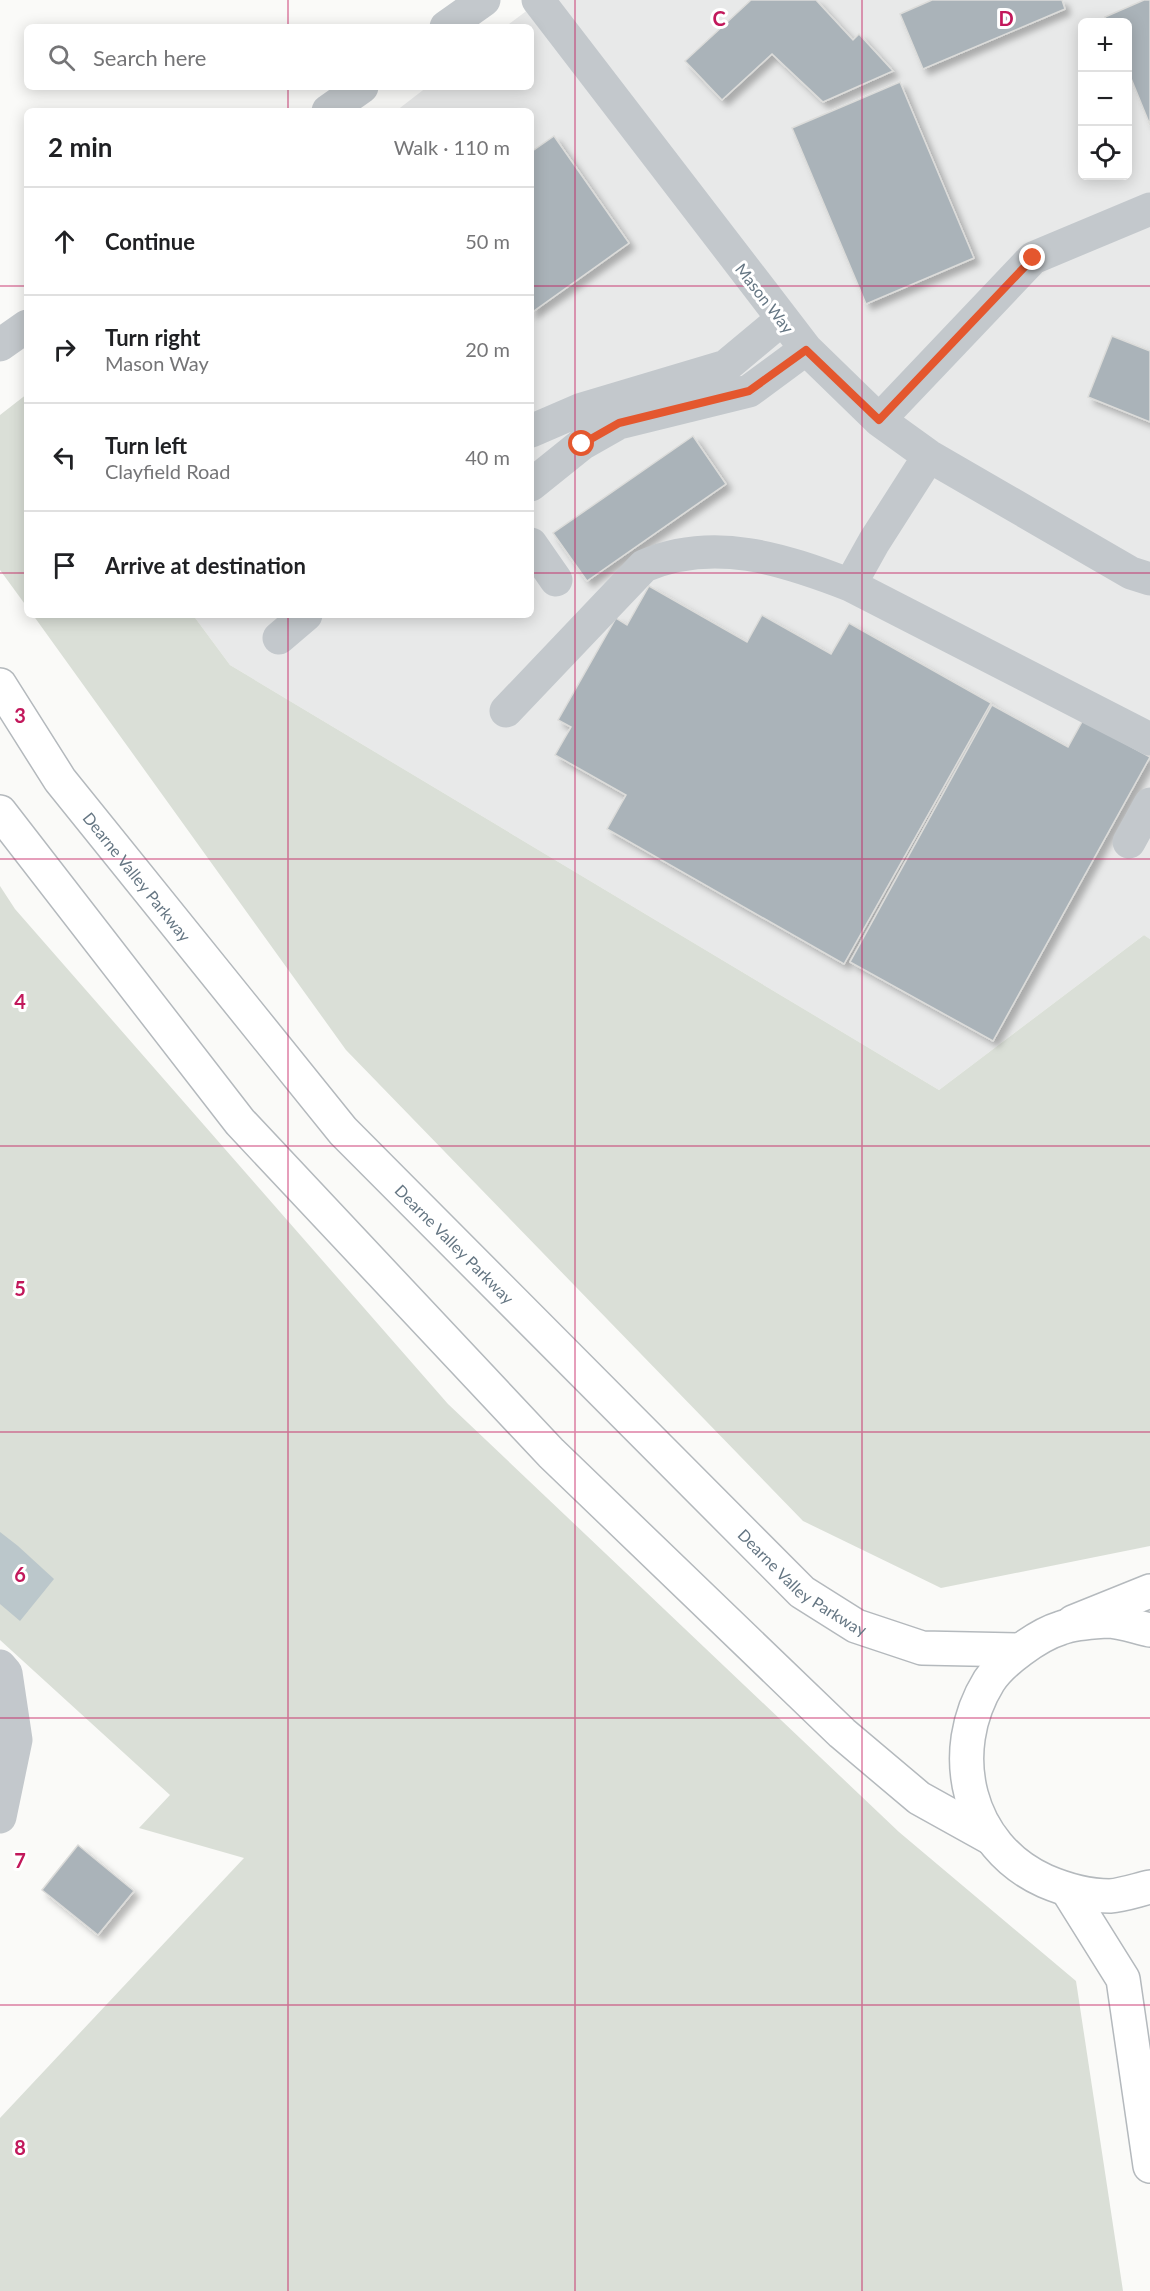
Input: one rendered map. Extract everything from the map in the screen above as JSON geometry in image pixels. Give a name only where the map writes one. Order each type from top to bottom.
[{"type":"main road","name":"Dearne Valley Parkway","points":[[0,685],[60,780],[343,1131],[802,1592],[856,1626],[922,1648],[1019,1650]]},
{"type":"main road","points":[[0,812],[240,1122],[551,1453],[842,1733],[920,1798],[991,1838],[1024,1872],[1068,1892],[1112,1896],[1150,1887]]},
{"type":"main road","points":[[991,1838],[972,1801],[965,1759],[971,1718],[990,1680],[1019,1650],[1061,1628],[1150,1591]]},
{"type":"main road","points":[[1061,1628],[1107,1621],[1150,1630]]},
{"type":"main road","points":[[1068,1892],[1123,1979],[1150,2166]]},
{"type":"street","points":[[450,24],[484,0]]},
{"type":"street","name":"Mason Way","points":[[538,0],[806,350],[879,420],[929,456],[1131,573],[1150,579]]},
{"type":"street","points":[[332,108],[358,90]]},
{"type":"street","points":[[879,420],[1033,258],[1150,209]]},
{"type":"street","points":[[534,430],[582,409],[726,366],[782,320]]},
{"type":"street","points":[[0,345],[24,328]]},
{"type":"street","points":[[534,483],[582,444],[619,423],[749,391],[806,350]]},
{"type":"street","points":[[850,585],[874,542],[929,456]]},
{"type":"street","points":[[534,548],[556,580]]},
{"type":"street","points":[[506,711],[644,566],[663,558],[713,551],[757,556],[795,564],[850,585],[1150,739]]},
{"type":"street","points":[[279,638],[302,618]]},
{"type":"street","points":[[1129,842],[1150,804]]},
{"type":"street","points":[[0,1666],[6,1673],[16,1740],[0,1817]]},
{"type":"shaded area","points":[[541,0],[1150,0],[1150,939],[1144,935],[939,1090],[230,665],[195,618],[534,618],[534,108],[400,108],[423,90],[534,90],[534,24],[509,24]]},
{"type":"shaded area","points":[[24,396],[24,603],[0,570],[0,415]]},
{"type":"shaded area","points":[[35,618],[195,618],[230,665],[939,1090],[1144,935],[1150,939],[1150,1546],[941,1588],[803,1521],[346,1050]]},
{"type":"shaded area","points":[[0,886],[15,909],[448,1404],[899,1832],[1076,1981],[1123,2291],[0,2291],[0,2118],[244,1858],[139,1828],[170,1795],[0,1640]]},
{"type":"shaded area","points":[[0,1532],[54,1579],[20,1621],[0,1604]]},
{"type":"building","points":[[751,0],[816,0],[853,40],[859,34],[893,71],[823,102],[772,54],[722,100],[685,61]]},
{"type":"building","points":[[932,0],[1062,0],[1065,9],[923,69],[900,14]]},
{"type":"building","points":[[1144,0],[1150,0],[1150,125],[1132,81],[1132,18],[1105,17]]},
{"type":"building","points":[[900,82],[974,258],[866,304],[792,128]]},
{"type":"building","points":[[554,136],[629,243],[534,311],[534,150]]},
{"type":"building","points":[[1112,336],[1150,351],[1150,422],[1088,397]]},
{"type":"building","points":[[693,436],[726,484],[587,581],[553,533]]},
{"type":"building","points":[[649,586],[747,642],[762,615],[831,654],[849,623],[991,703],[844,964],[607,829],[626,795],[555,755],[571,727],[558,720],[616,618],[627,625]]},
{"type":"building","points":[[992,705],[1068,747],[1083,720],[1150,757],[993,1041],[850,962]]},
{"type":"building","points":[[78,1845],[134,1891],[98,1935],[42,1890]]},
{"type":"route","points":[[582,444],[619,423],[749,391],[806,350],[879,420],[1033,258]]}]
